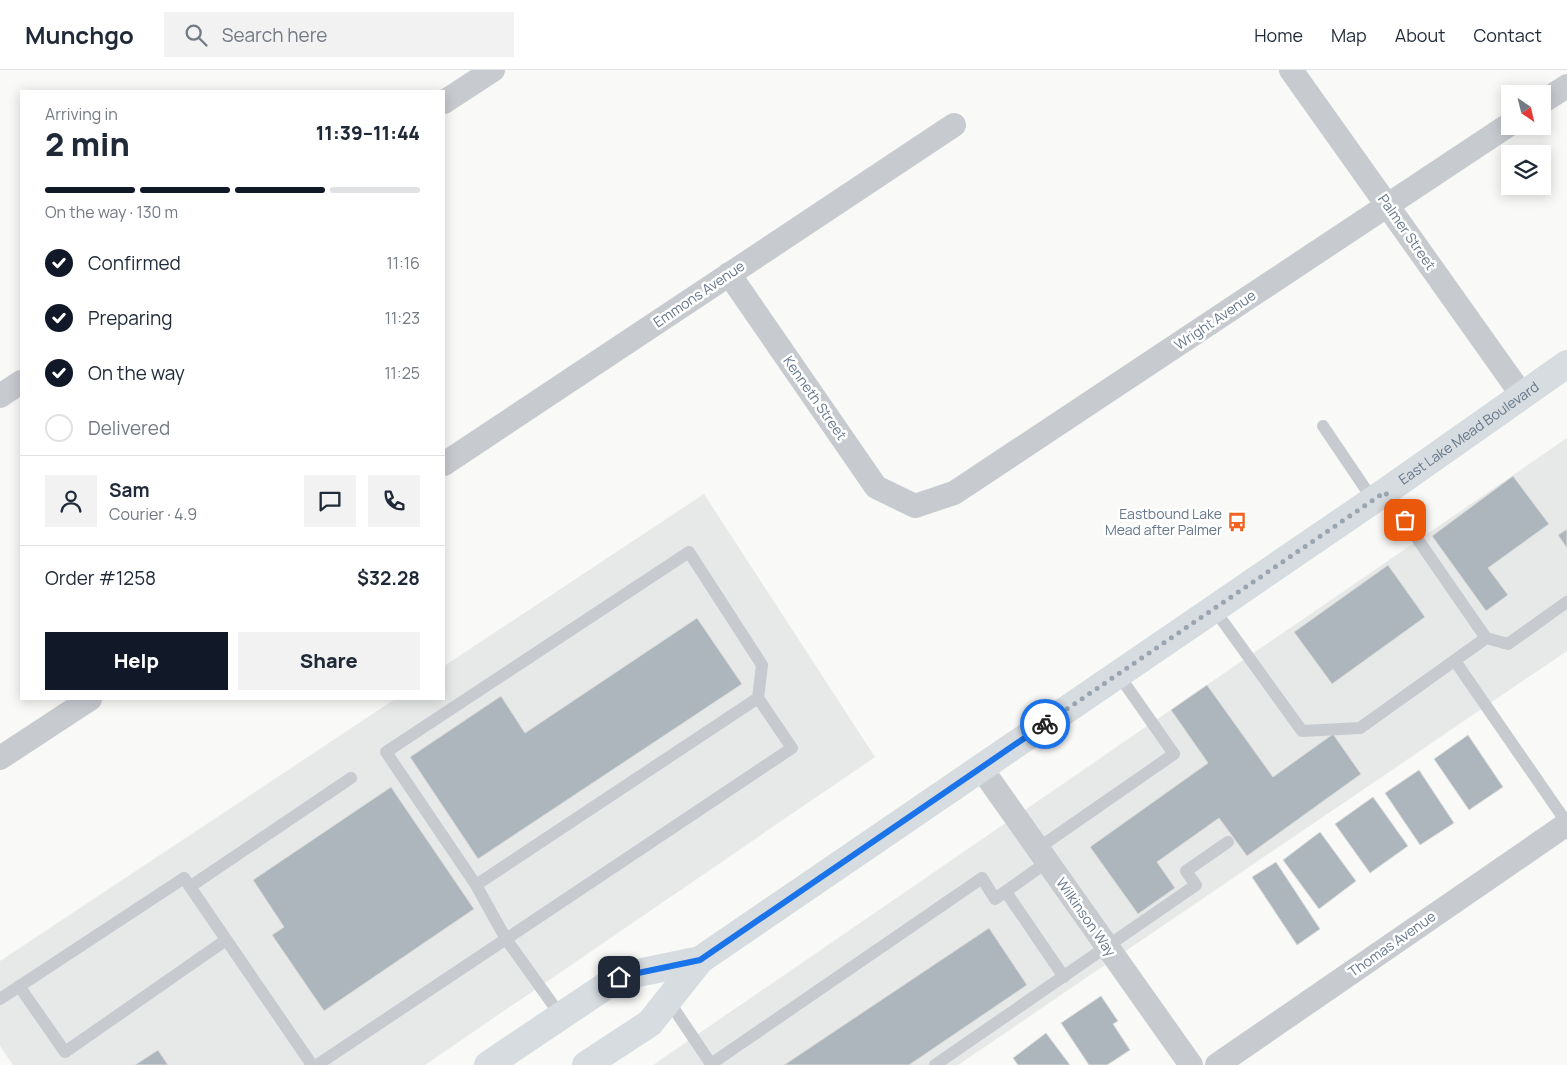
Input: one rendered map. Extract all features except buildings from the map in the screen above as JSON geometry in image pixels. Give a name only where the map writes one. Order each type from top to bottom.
[{"type":"main road","name":"East Lake Mead Boulevard","points":[[586,1065],[650,1022],[700,960],[1379,496],[1567,364]]},
{"type":"main road","name":"East Lake Mead Boulevard","points":[[488,1065],[619,977],[700,960]]},
{"type":"street","points":[[445,101],[493,70]]},
{"type":"street","name":"Palmer Street","points":[[1291,70],[1522,395]]},
{"type":"street","points":[[1551,96],[1567,86]]},
{"type":"street","name":"Emmons Avenue","points":[[445,463],[954,125]]},
{"type":"street","name":"Wright Avenue","points":[[915,506],[954,493],[1501,130]]},
{"type":"street","name":"Kenneth Street","points":[[729,274],[876,487],[915,506]]},
{"type":"street","points":[[0,396],[20,383]]},
{"type":"street","points":[[0,758],[88,700]]},
{"type":"street","name":"Wilkinson Way","points":[[981,768],[1191,1065]]},
{"type":"street","name":"Thomas Avenue","points":[[1217,1065],[1567,823]]},
{"type":"lane","points":[[1323,426],[1379,496],[1486,638],[1508,644],[1567,602]]},
{"type":"lane","points":[[317,1065],[506,939],[792,748],[758,698],[762,665],[689,552],[386,752],[476,885],[506,939],[561,1016]]},
{"type":"lane","points":[[1214,609],[1302,731],[1360,728],[1486,638]]},
{"type":"lane","points":[[1455,661],[1567,823]]},
{"type":"lane","points":[[668,1000],[711,1064],[982,878],[996,898],[1006,892],[1042,855],[1174,754],[1118,674]]},
{"type":"lane","points":[[476,885],[758,698]]},
{"type":"lane","points":[[190,886],[351,778]]},
{"type":"lane","points":[[935,1065],[1108,948],[1196,885],[1186,871],[1228,842]]},
{"type":"lane","points":[[0,999],[184,878],[312,1065]]},
{"type":"lane","points":[[1006,892],[1064,977]]},
{"type":"lane","points":[[19,986],[65,1052],[226,940]]},
{"type":"shaded area","points":[[1567,438],[1567,651],[958,1065],[653,1065]]},
{"type":"shaded area","points":[[704,494],[875,757],[425,1065],[13,1065],[0,1046],[0,961],[393,700],[445,700],[445,665]]},
{"type":"way so far","points":[[1045,724],[1385,492],[1405,520]]},
{"type":"place","name":"Eastbound Lake Mead after Palmer","points":[[1237,522]]},
{"type":"route","points":[[619,977],[700,960],[1045,724]]}]
